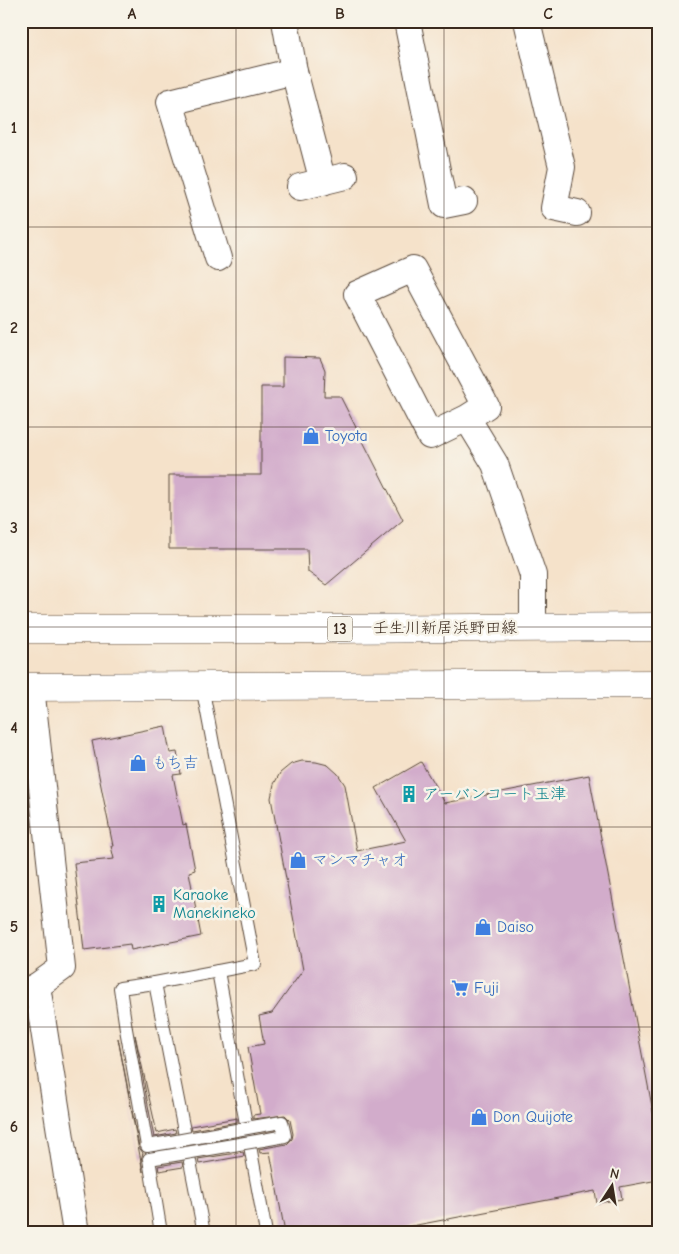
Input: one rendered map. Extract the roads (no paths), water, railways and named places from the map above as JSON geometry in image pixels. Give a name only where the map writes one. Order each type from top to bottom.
[{"type":"main road","name":"壬生川新居浜野田線","points":[[21,629],[658,627]]},
{"type":"main road","points":[[26,687],[658,684]]},
{"type":"street","points":[[285,21],[294,71],[323,181]]},
{"type":"street","points":[[407,21],[444,205],[464,201]]},
{"type":"street","points":[[527,21],[562,167],[554,208],[577,213]]},
{"type":"street","points":[[218,258],[170,102],[294,71]]},
{"type":"street","points":[[413,269],[486,406],[467,418],[430,436],[357,294],[413,269]]},
{"type":"street","points":[[467,418],[495,464],[533,575],[533,628]]},
{"type":"street","points":[[26,687],[62,968],[29,990],[76,1233]]},
{"type":"lane","points":[[162,1233],[149,1159],[173,1148],[258,1126],[282,1122],[284,1136],[263,1140],[173,1148],[147,1146],[120,988],[255,964],[202,686]]},
{"type":"lane","points":[[218,971],[266,1233]]},
{"type":"lane","points":[[155,983],[204,1233]]},
{"type":"place","name":"Toyota","points":[[311,436]]},
{"type":"place","name":"もち吉","points":[[138,763]]},
{"type":"place","name":"アーバンコート玉津","points":[[409,794]]},
{"type":"place","name":"マンマチャオ","points":[[298,860]]},
{"type":"place","name":"Karaoke Manekineko","points":[[159,904]]},
{"type":"place","name":"Daiso","points":[[483,927]]},
{"type":"place","name":"Fuji","points":[[460,988]]},
{"type":"place","name":"Don Quijote","points":[[479,1117]]}]
